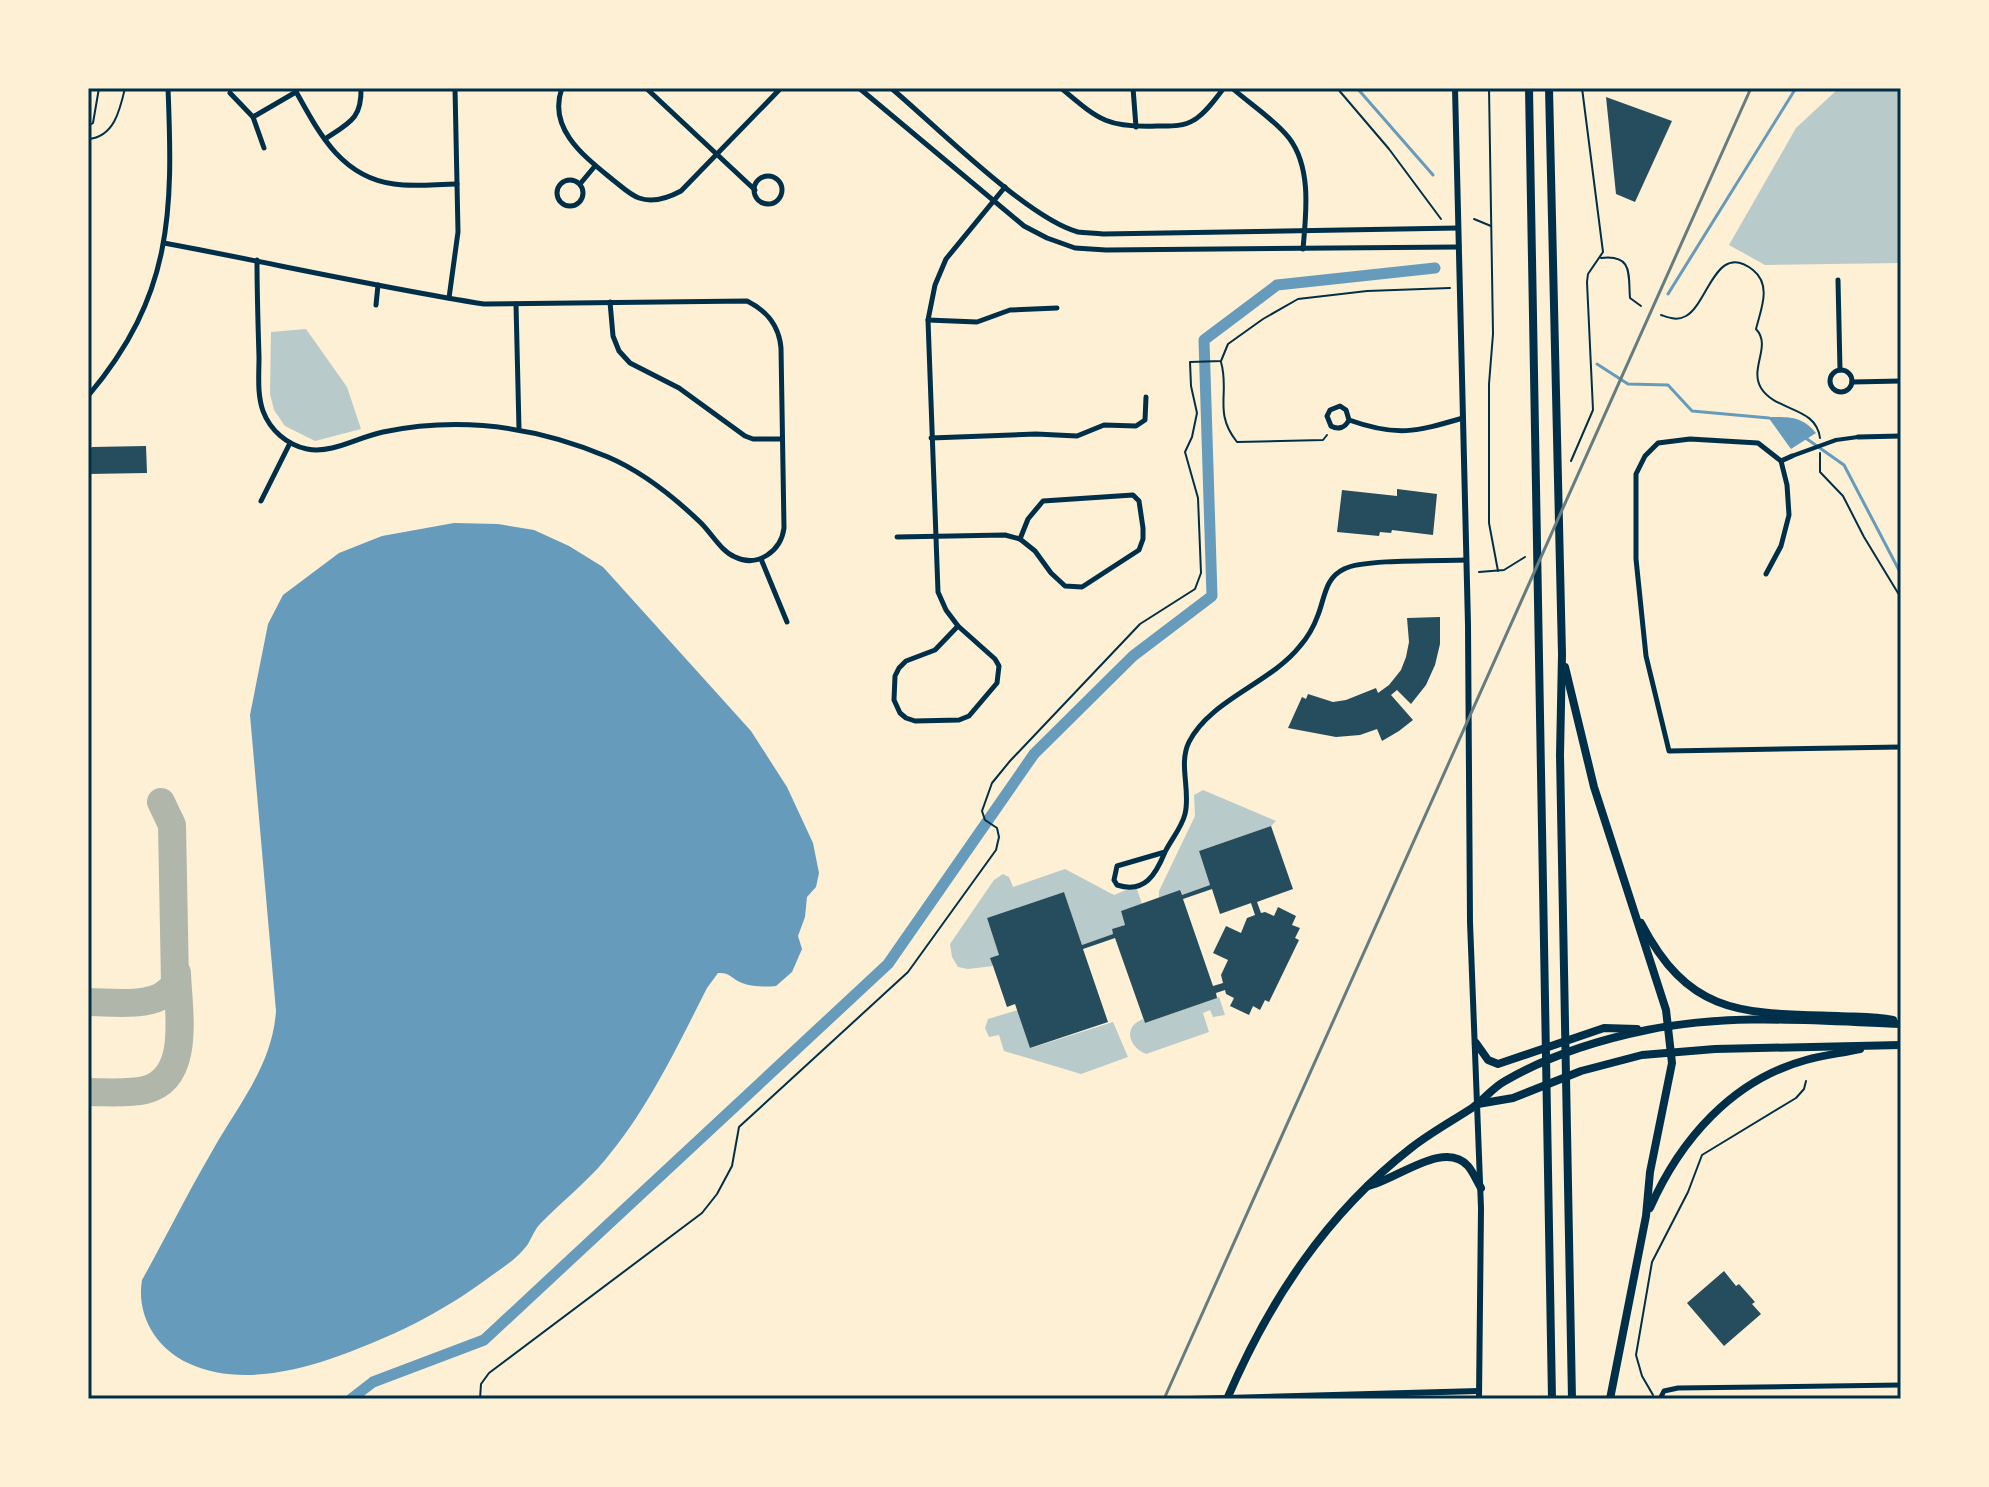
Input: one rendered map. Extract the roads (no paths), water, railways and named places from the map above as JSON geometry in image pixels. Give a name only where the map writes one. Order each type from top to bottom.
[{"type":"highway","points":[[1529,88],[1552,1399]]},
{"type":"highway","points":[[1549,88],[1562,654],[1561,770],[1572,1399]]},
{"type":"highway","points":[[1562,654],[1582,746],[1669,1026],[1672,1051],[1650,1172],[1646,1216],[1610,1399]]},
{"type":"highway","points":[[1633,908],[1670,968],[1714,1002],[1750,1011],[1883,1017],[1901,1023]]},
{"type":"highway","points":[[1227,1398],[1261,1326],[1325,1230],[1367,1186],[1412,1148],[1478,1104],[1504,1081],[1583,1046],[1669,1026],[1726,1021],[1901,1023]]},
{"type":"highway","points":[[1476,1043],[1488,1060],[1498,1064],[1604,1028],[1646,1030]]},
{"type":"highway","points":[[1478,1104],[1513,1098],[1555,1080],[1609,1063],[1672,1051],[1801,1045],[1901,1045]]},
{"type":"highway","points":[[1646,1216],[1660,1183],[1679,1153],[1728,1100],[1751,1083],[1806,1060],[1878,1046]]},
{"type":"highway","points":[[1367,1186],[1382,1183],[1435,1157],[1451,1155],[1467,1164],[1481,1188]]},
{"type":"street","points":[[88,396],[121,353],[142,315],[164,243],[170,198],[168,88]]},
{"type":"street","points":[[325,139],[358,114],[361,88]]},
{"type":"street","points":[[449,298],[458,232],[455,88]]},
{"type":"street","points":[[562,88],[558,104],[565,134],[595,166],[636,198],[653,201],[681,191],[778,89]]},
{"type":"street","points":[[646,88],[755,190],[757,198],[765,204],[774,203],[782,193],[778,180],[770,177],[761,179],[755,190]]},
{"type":"street","points":[[859,88],[1024,226],[1075,248],[1459,247]]},
{"type":"street","points":[[891,88],[1005,187],[1060,224],[1078,232],[1458,228]]},
{"type":"street","points":[[1061,88],[1105,121],[1136,127],[1179,126],[1191,122],[1224,88]]},
{"type":"street","points":[[1133,88],[1136,127]]},
{"type":"street","points":[[1232,88],[1280,128],[1301,159],[1304,175],[1303,249]]},
{"type":"street","points":[[1189,1399],[1391,1393],[1479,1395],[1481,1188],[1470,922],[1466,560],[1455,88]]},
{"type":"street","points":[[253,117],[295,90],[344,163],[374,181],[397,185],[457,184]]},
{"type":"street","points":[[230,93],[253,117],[264,148]]},
{"type":"street","points":[[580,184],[595,166]]},
{"type":"street","points":[[568,180],[580,184],[583,196],[578,204],[565,206],[557,192],[560,184],[568,180]]},
{"type":"street","points":[[958,626],[935,650],[906,661],[899,668],[895,676],[894,700],[906,718],[915,721],[959,720],[969,716],[997,683],[1000,675],[995,659],[958,626],[938,592],[928,320],[935,285],[946,259],[1005,187]]},
{"type":"street","points":[[164,243],[257,260],[378,285],[484,304],[747,301],[766,312],[780,338],[783,535],[776,548],[761,559],[736,557],[664,490],[613,459],[577,444],[519,429],[468,423],[423,425],[380,433],[324,450],[305,449],[290,443],[270,426],[260,399],[257,260]]},
{"type":"street","points":[[1838,280],[1840,370]]},
{"type":"street","points":[[376,305],[378,285]]},
{"type":"street","points":[[610,302],[613,336],[619,351],[630,363],[679,388],[745,436],[782,439]]},
{"type":"street","points":[[516,304],[519,429]]},
{"type":"street","points":[[928,320],[977,322],[1010,310],[1057,308]]},
{"type":"street","points":[[1840,370],[1831,376],[1830,383],[1833,389],[1843,392],[1852,382],[1901,381]]},
{"type":"street","points":[[1840,370],[1849,374],[1852,382]]},
{"type":"street","points":[[931,438],[1036,434],[1077,436],[1104,425],[1136,426],[1145,420],[1146,397]]},
{"type":"street","points":[[1340,406],[1346,410],[1349,420],[1345,426],[1334,428],[1327,420],[1328,413],[1333,407],[1340,406]]},
{"type":"street","points":[[1349,420],[1379,431],[1419,431],[1463,418]]},
{"type":"street","points":[[1781,461],[1836,440],[1901,436]]},
{"type":"street","points":[[1766,574],[1781,546],[1789,515],[1787,485],[1781,461],[1758,443],[1690,439],[1658,443],[1645,456],[1636,474],[1636,559],[1646,656],[1669,751],[1901,747]]},
{"type":"street","points":[[261,501],[290,443]]},
{"type":"street","points":[[897,537],[1005,535],[1020,539],[1035,551],[1065,586],[1082,587],[1139,550],[1143,539],[1139,501],[1133,495],[1043,501],[1028,519],[1020,539]]},
{"type":"street","points":[[761,559],[787,622]]},
{"type":"street","points":[[1165,852],[1121,863],[1115,870],[1117,885],[1136,886],[1155,875],[1185,814],[1187,745],[1209,717],[1278,667],[1299,647],[1311,631],[1332,578],[1350,566],[1466,560]]},
{"type":"street","points":[[1658,1399],[1664,1391],[1678,1388],[1901,1385]]},
{"type":"street","points":[[1384,1399],[1391,1393]]},
{"type":"water","points":[[1768,417],[1795,419],[1806,423],[1816,433],[1791,449]]},
{"type":"water","points":[[454,523],[498,524],[534,530],[569,546],[603,567],[751,731],[787,787],[813,843],[819,873],[816,887],[807,897],[805,917],[798,936],[802,949],[792,972],[776,986],[750,985],[718,973],[648,1099],[620,1140],[590,1177],[540,1224],[526,1246],[508,1264],[434,1313],[352,1351],[277,1372],[240,1375],[205,1369],[177,1357],[158,1339],[145,1318],[142,1280],[260,1069],[273,1032],[276,1011],[250,715],[268,624],[283,595],[339,553],[382,536]]},
{"type":"waterway","points":[[1357,88],[1433,175]]},
{"type":"waterway","points":[[1668,294],[1796,88]]},
{"type":"waterway","points":[[351,1399],[373,1382],[484,1340],[888,964],[1034,754],[1133,656],[1212,596],[1204,340],[1277,285],[1435,268]]},
{"type":"waterway","points":[[1597,364],[1628,384],[1668,385],[1692,411],[1769,418]]},
{"type":"waterway","points":[[1807,439],[1844,465],[1901,574]]},
{"type":"railway","points":[[1164,1399],[1751,88]]}]
